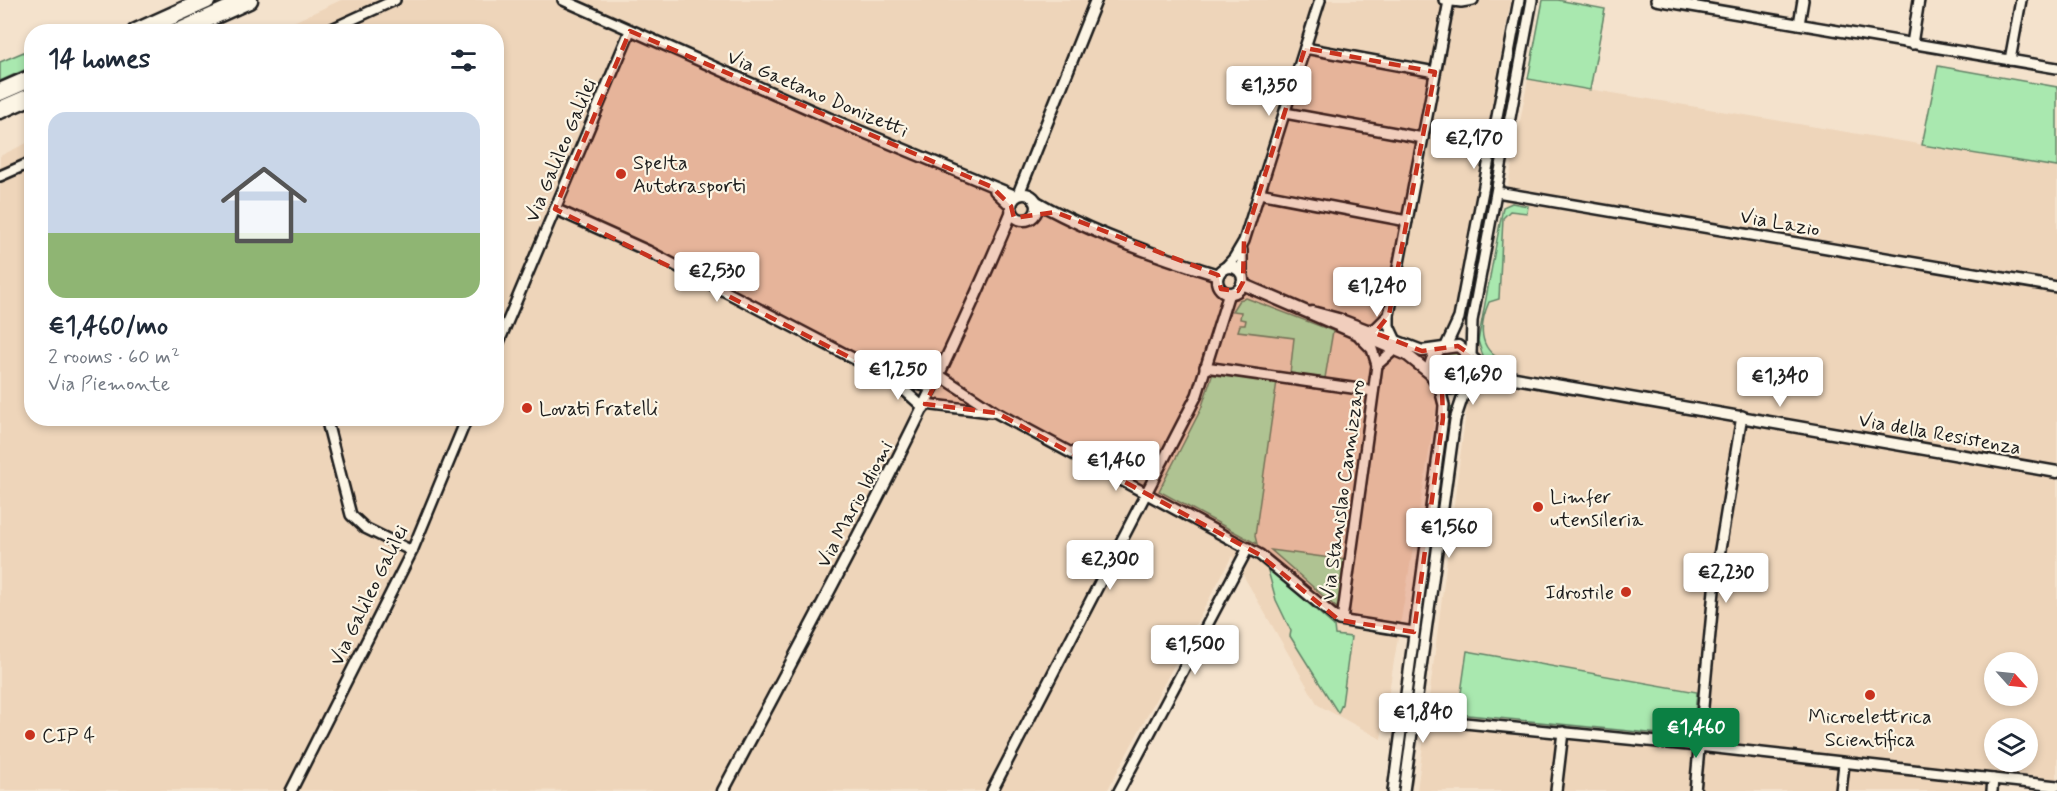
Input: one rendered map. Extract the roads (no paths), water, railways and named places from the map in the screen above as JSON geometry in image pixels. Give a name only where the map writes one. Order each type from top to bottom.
[{"type":"highway","points":[[154,24],[207,0]]},
{"type":"highway","points":[[196,24],[249,0]]},
{"type":"highway","points":[[0,92],[24,82]]},
{"type":"highway","points":[[0,110],[24,100]]},
{"type":"street","points":[[342,24],[394,0]]},
{"type":"street","name":"Via Gaetano Donizetti","points":[[563,0],[992,187],[1015,206]]},
{"type":"street","points":[[1015,206],[1096,0]]},
{"type":"street","points":[[1244,242],[1221,272],[1221,289],[1229,293],[1236,292],[1242,279],[1244,242],[1320,0]]},
{"type":"street","points":[[1395,345],[1389,326],[1389,315],[1435,72],[1446,0],[1473,0]]},
{"type":"street","points":[[1432,375],[1431,362],[1443,348],[1460,318],[1519,0]]},
{"type":"street","points":[[1404,791],[1455,420],[1467,384],[1474,372],[1471,355],[1472,321],[1532,0]]},
{"type":"street","points":[[1656,0],[2057,68]]},
{"type":"street","points":[[1799,24],[1803,0]]},
{"type":"street","points":[[1912,44],[1919,0]]},
{"type":"street","points":[[2010,60],[2021,0]]},
{"type":"street","name":"Via Galileo Galilei","points":[[504,330],[630,31]]},
{"type":"street","points":[[1305,48],[1435,72]]},
{"type":"street","points":[[1285,113],[1423,138]]},
{"type":"street","points":[[0,176],[24,166]]},
{"type":"street","points":[[1027,175],[1036,208],[1033,215]]},
{"type":"street","name":"Via Lazio","points":[[1497,192],[2057,288]]},
{"type":"street","points":[[1259,193],[1407,220]]},
{"type":"street","points":[[1015,206],[1033,198]]},
{"type":"street","points":[[1033,198],[1055,212],[1221,272],[1235,268],[1242,279],[1356,334],[1422,351],[1458,346],[1471,355]]},
{"type":"street","name":"Via Mario Idiomi","points":[[723,791],[933,388],[1015,206],[1033,215]]},
{"type":"street","points":[[555,209],[648,251],[889,377],[924,406],[997,413]]},
{"type":"street","points":[[1033,215],[1055,212]]},
{"type":"street","points":[[992,791],[1197,395],[1229,293]]},
{"type":"street","points":[[1312,312],[1369,330],[1395,345],[1432,375],[1439,385],[1444,405],[1393,791]]},
{"type":"street","points":[[1369,330],[1377,328],[1389,315]]},
{"type":"street","name":"Via Stanislao Cannizzaro","points":[[1342,620],[1377,365],[1372,349],[1356,334]]},
{"type":"street","name":"Via Stanislao Cannizzaro","points":[[1377,365],[1395,345]]},
{"type":"street","name":"Via della Resistenza","points":[[1471,355],[1484,368],[1497,375],[2057,472]]},
{"type":"street","points":[[1205,367],[1373,391]]},
{"type":"street","points":[[939,375],[997,413],[1260,555],[1342,620],[1414,632]]},
{"type":"street","name":"Via della Resistenza","points":[[1467,384],[1497,375]]},
{"type":"street","points":[[889,377],[933,388]]},
{"type":"street","points":[[1439,385],[1456,389],[1467,384]]},
{"type":"street","points":[[1695,791],[1714,580],[1742,416]]},
{"type":"street","points":[[328,426],[351,515],[365,528],[412,550]]},
{"type":"street","name":"Via Galileo Galilei","points":[[290,789],[412,550],[464,426]]},
{"type":"street","points":[[1119,791],[1248,548]]},
{"type":"street","points":[[1414,718],[1699,746],[2057,786]]},
{"type":"street","points":[[1556,791],[1563,732]]},
{"type":"street","points":[[1841,791],[1844,764]]},
{"type":"street","points":[[1992,791],[1993,779]]},
{"type":"place","name":"Spelta Autotrasporti","points":[[621,174]]},
{"type":"place","name":"Lovati Fratelli","points":[[527,408]]},
{"type":"place","name":"Limfer utensileria","points":[[1538,507]]},
{"type":"place","name":"Idrostile","points":[[1626,592]]},
{"type":"place","name":"Microelettrica Scientifica","points":[[1870,695]]},
{"type":"place","name":"CIP 4","points":[[30,735]]}]
